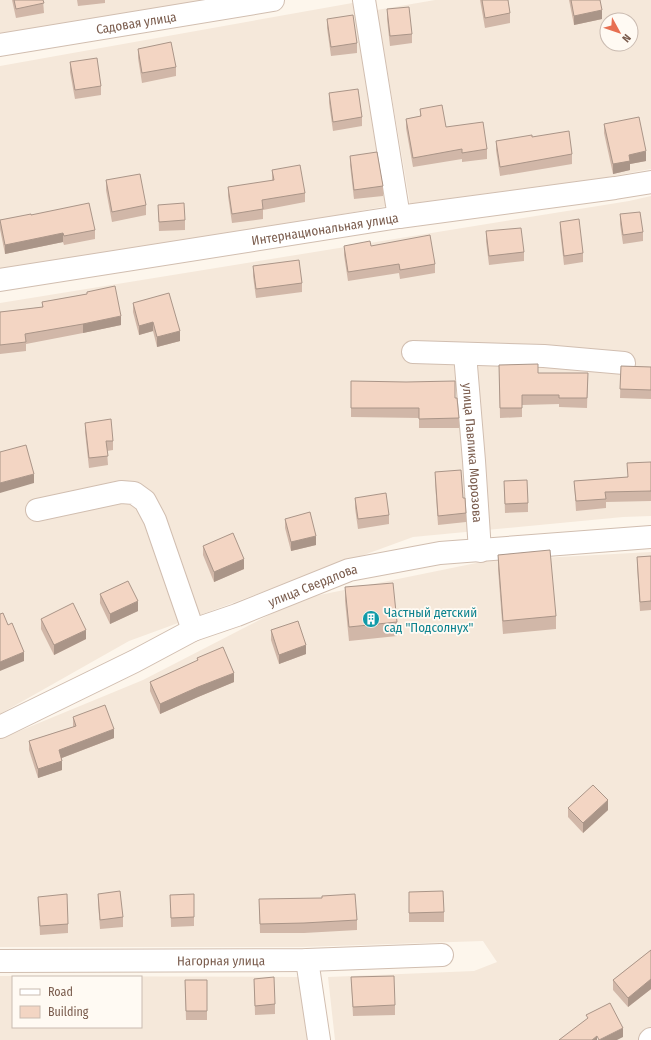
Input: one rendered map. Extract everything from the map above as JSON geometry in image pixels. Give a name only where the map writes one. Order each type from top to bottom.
[{"type":"street","name":"Садовая улица","points":[[0,45],[273,0]]},
{"type":"street","points":[[364,0],[399,217]]},
{"type":"street","name":"Интернациональная улица","points":[[0,280],[399,217],[651,182]]},
{"type":"street","points":[[413,352],[544,356],[624,363]]},
{"type":"street","name":"улица Павлика Морозова","points":[[465,354],[480,551]]},
{"type":"street","points":[[37,510],[121,492],[134,493],[145,501],[155,520],[193,630]]},
{"type":"street","name":"улица Свердлова","points":[[0,727],[135,661],[193,630],[236,615],[349,570],[440,553],[651,537]]},
{"type":"street","name":"Нагорная улица","points":[[0,961],[307,960],[442,955]]},
{"type":"street","points":[[307,960],[319,1040]]},
{"type":"shaded area","points":[[0,0],[229,0],[0,38]]},
{"type":"shaded area","points":[[435,0],[651,0],[651,169],[603,178],[410,204],[377,10]]},
{"type":"shaded area","points":[[358,2],[387,206],[191,242],[0,273],[0,66]]},
{"type":"shaded area","points":[[651,196],[651,516],[623,517],[413,537],[129,641],[0,714],[0,303],[629,201]]},
{"type":"shaded area","points":[[651,552],[651,1033],[644,1040],[335,1040],[328,977],[474,971],[497,962],[483,941],[302,947],[0,947],[0,738],[143,680],[300,599],[486,561]]},
{"type":"shaded area","points":[[0,976],[12,976],[12,1028],[142,1028],[142,976],[298,977],[305,987],[309,1040],[0,1040]]},
{"type":"building","points":[[14,0],[43,0],[44,3],[16,9]]},
{"type":"building","points":[[482,0],[508,0],[510,13],[485,18]]},
{"type":"building","points":[[571,0],[600,0],[602,10],[574,16]]},
{"type":"building","points":[[409,7],[412,34],[390,36],[387,9]]},
{"type":"building","points":[[353,15],[357,43],[331,47],[327,19]]},
{"type":"building","points":[[171,42],[176,67],[142,73],[138,49]]},
{"type":"building","points":[[97,58],[101,86],[75,90],[70,62]]},
{"type":"building","points":[[358,89],[362,117],[333,122],[329,93]]},
{"type":"building","points":[[442,105],[446,127],[483,122],[487,149],[462,153],[462,149],[413,158],[406,119],[421,116],[420,109]]},
{"type":"building","points":[[639,117],[646,151],[629,155],[630,161],[613,164],[604,124]]},
{"type":"building","points":[[569,131],[572,154],[500,167],[496,141]]},
{"type":"building","points":[[377,152],[383,186],[354,190],[350,156]]},
{"type":"building","points":[[300,165],[305,193],[262,200],[263,209],[232,214],[228,187],[274,180],[272,170]]},
{"type":"building","points":[[140,174],[146,205],[112,212],[106,180]]},
{"type":"building","points":[[89,203],[95,230],[64,236],[63,233],[5,245],[0,220]]},
{"type":"building","points":[[184,203],[185,220],[159,222],[158,205]]},
{"type":"building","points":[[640,212],[643,232],[623,235],[620,214]]},
{"type":"building","points":[[579,219],[583,253],[564,256],[560,222]]},
{"type":"building","points":[[521,228],[524,252],[489,256],[486,231]]},
{"type":"building","points":[[430,235],[435,264],[400,270],[399,264],[348,272],[344,246],[370,241],[371,246]]},
{"type":"building","points":[[299,260],[302,283],[256,289],[253,266]]},
{"type":"building","points":[[115,286],[121,316],[25,334],[26,342],[0,345],[0,312],[43,307],[42,302],[87,294],[87,292]]},
{"type":"building","points":[[169,293],[180,331],[157,337],[153,322],[139,326],[133,303]]},
{"type":"building","points":[[538,364],[538,373],[588,373],[587,398],[559,398],[559,395],[522,395],[522,408],[500,408],[499,365]]},
{"type":"building","points":[[621,366],[651,367],[651,390],[620,389]]},
{"type":"building","points":[[351,381],[455,381],[455,398],[457,398],[459,418],[419,419],[419,408],[351,408]]},
{"type":"building","points":[[111,419],[113,441],[106,441],[108,456],[89,458],[85,423]]},
{"type":"building","points":[[26,445],[34,474],[0,483],[0,452]]},
{"type":"building","points":[[651,462],[651,491],[605,492],[606,499],[576,501],[574,481],[628,477],[627,463]]},
{"type":"building","points":[[461,470],[463,498],[465,498],[466,513],[438,516],[435,472]]},
{"type":"building","points":[[527,480],[528,503],[505,504],[504,481]]},
{"type":"building","points":[[386,493],[389,515],[358,519],[355,498]]},
{"type":"building","points":[[310,512],[316,536],[291,542],[285,519]]},
{"type":"building","points":[[233,533],[244,559],[214,572],[203,546]]},
{"type":"building","points":[[550,550],[556,616],[503,621],[498,555]]},
{"type":"building","points":[[651,556],[651,601],[640,602],[637,557]]},
{"type":"building","points":[[128,581],[138,601],[110,614],[100,594]]},
{"type":"building","name":"Частный детский сад \"Подсолнух\"","points":[[393,583],[397,622],[349,627],[345,587]]},
{"type":"building","points":[[73,603],[86,630],[54,645],[41,619]]},
{"type":"building","points":[[3,613],[8,625],[12,623],[24,652],[0,662],[0,614]]},
{"type":"building","points":[[298,621],[306,645],[279,655],[271,630]]},
{"type":"building","points":[[223,647],[234,673],[160,704],[150,682],[198,660],[197,658]]},
{"type":"building","points":[[105,705],[114,729],[59,750],[62,761],[38,769],[29,741],[76,726],[73,717]]},
{"type":"building","points":[[593,785],[608,800],[583,823],[568,808]]},
{"type":"building","points":[[120,891],[123,917],[100,920],[98,894]]},
{"type":"building","points":[[443,891],[444,912],[409,913],[409,892]]},
{"type":"building","points":[[67,894],[68,924],[40,926],[38,897]]},
{"type":"building","points":[[194,894],[194,917],[171,918],[170,895]]},
{"type":"building","points":[[355,894],[357,920],[260,924],[259,899],[322,898],[322,896]]},
{"type":"building","points":[[651,950],[651,979],[628,998],[613,980]]},
{"type":"building","points":[[394,976],[395,1005],[353,1007],[351,977]]},
{"type":"building","points":[[274,977],[275,1004],[255,1006],[254,979]]},
{"type":"building","points":[[185,980],[207,980],[207,1011],[186,1011]]},
{"type":"building","points":[[610,1003],[623,1028],[599,1040],[597,1036],[592,1040],[559,1040],[588,1018],[586,1015]]},
{"type":"place","name":"Частный детский сад \"Подсолнух\"","points":[[371,619]]}]
